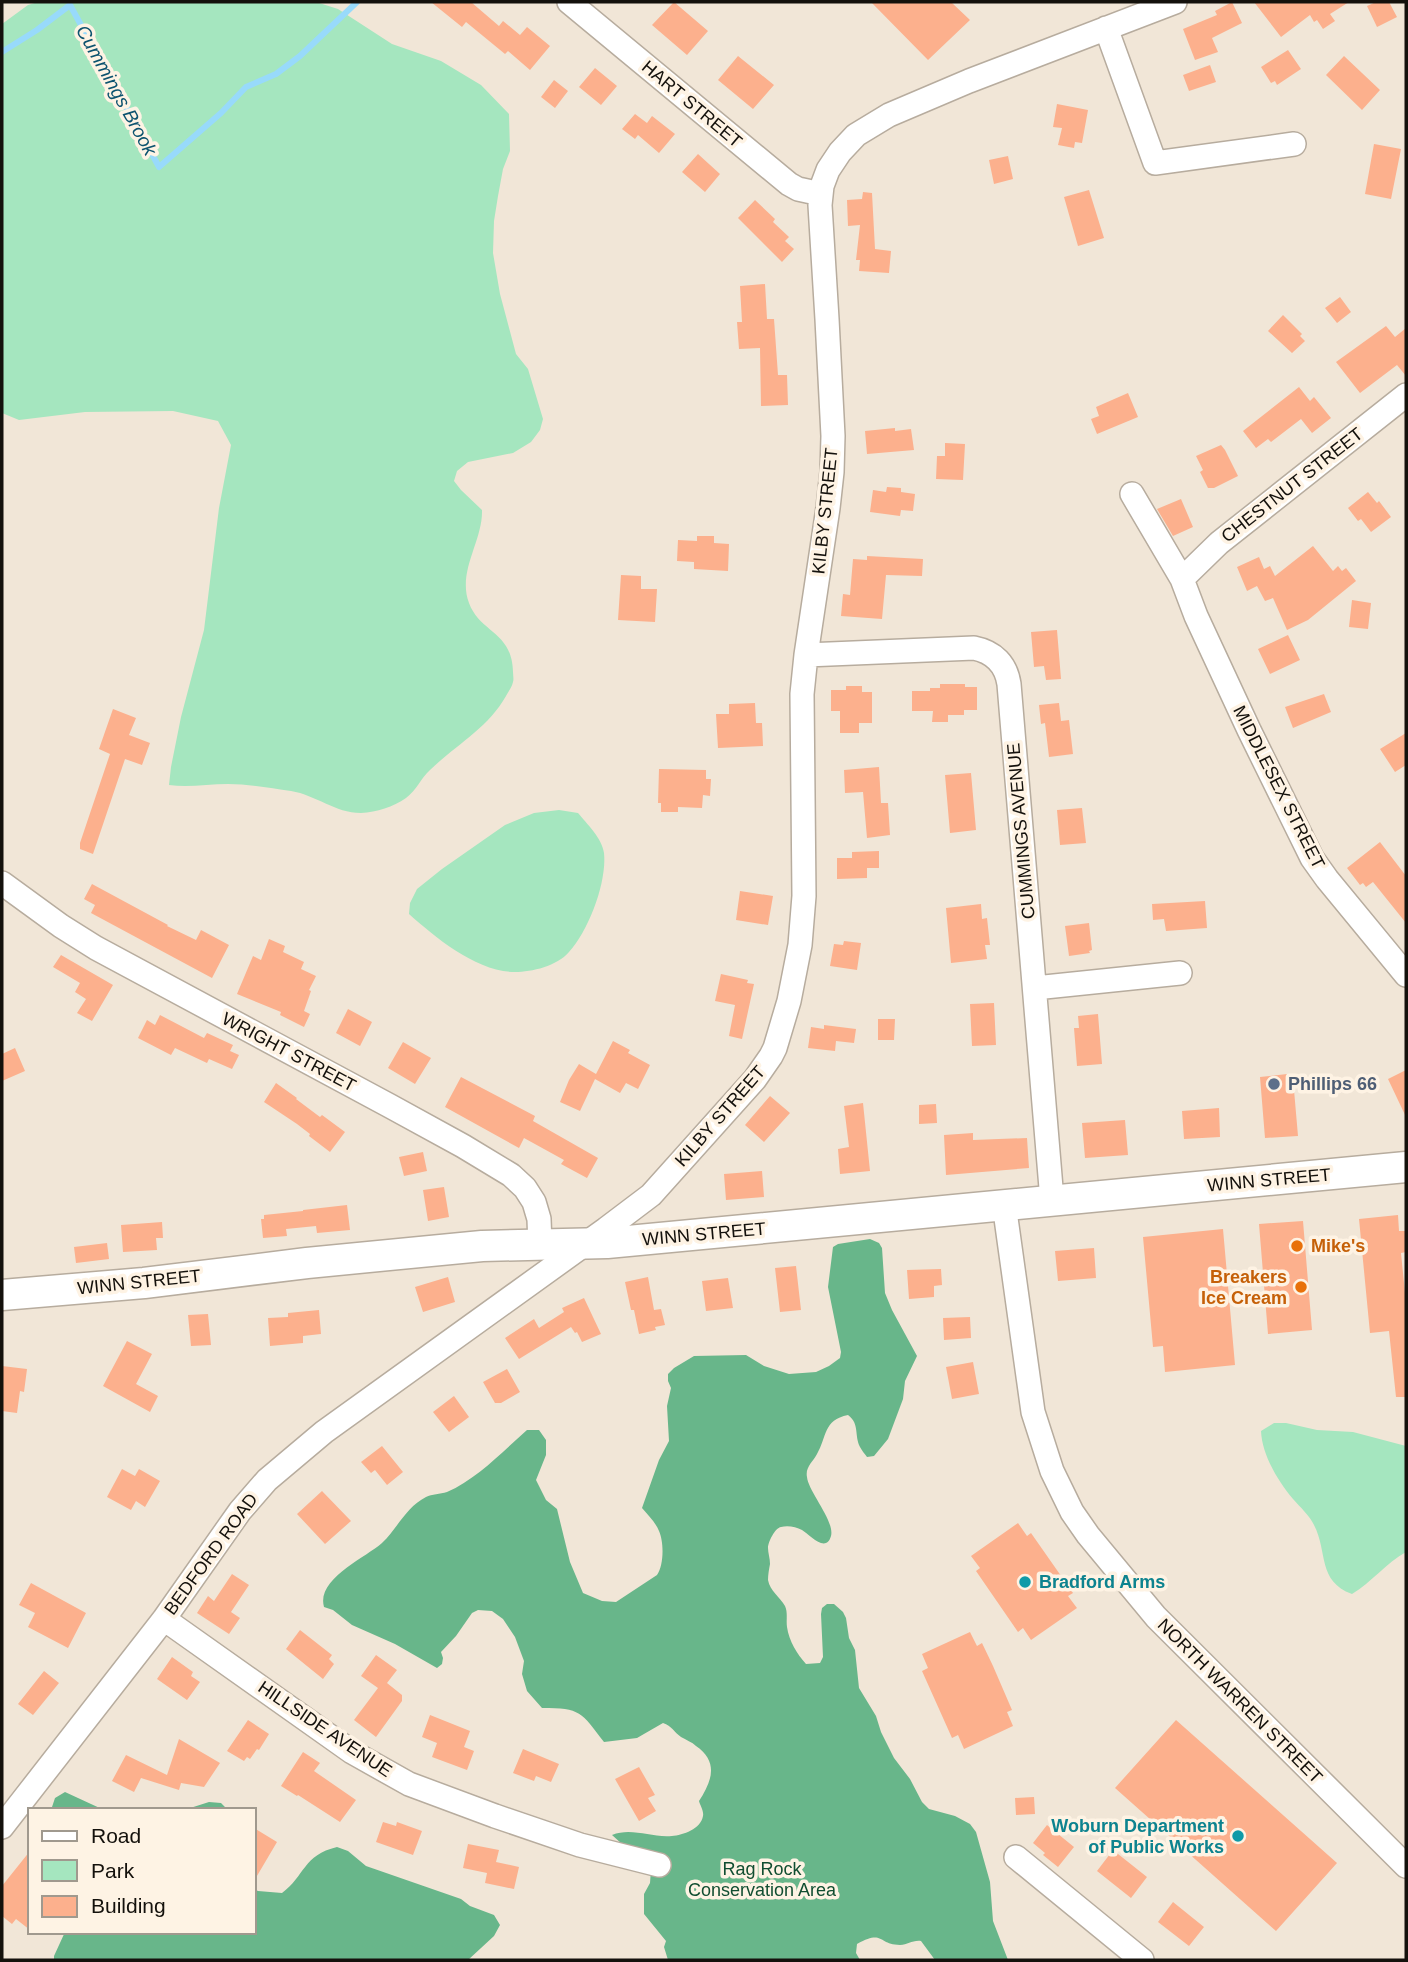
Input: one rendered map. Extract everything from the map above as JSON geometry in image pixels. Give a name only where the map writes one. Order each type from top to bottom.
[{"type":"main road","name":"WINN STREET","points":[[2,1294],[144,1283],[409,1252],[482,1246],[584,1244],[714,1234],[1406,1167]]},
{"type":"street","name":"HART STREET","points":[[569,2],[789,184],[821,194]]},
{"type":"street","name":"KILBY STREET","points":[[584,1244],[651,1195],[688,1155],[763,1068],[775,1048],[784,1022],[800,945],[803,908],[802,694],[832,472],[833,436],[820,205],[824,179],[832,162],[846,144],[869,126],[913,103],[1175,2]]},
{"type":"street","points":[[1106,28],[1155,163],[1294,144]]},
{"type":"street","name":"CHESTNUT STREET","points":[[1182,579],[1219,542],[1406,395]]},
{"type":"street","name":"MIDDLESEX STREET","points":[[1132,494],[1182,579],[1249,730],[1312,858],[1326,879],[1406,975]]},
{"type":"street","name":"CUMMINGS AVENUE","points":[[806,655],[967,647],[987,652],[1002,665],[1009,684],[1052,1200]]},
{"type":"street","name":"WRIGHT STREET","points":[[2,883],[96,948],[378,1099],[511,1175],[525,1188],[534,1202],[539,1219],[540,1245]]},
{"type":"street","points":[[1035,988],[1180,974]]},
{"type":"street","name":"NORTH WARREN STREET","points":[[1004,1205],[1033,1412],[1052,1471],[1072,1512],[1156,1617],[1406,1866]]},
{"type":"street","name":"BEDFORD ROAD","points":[[2,1827],[164,1619],[253,1495],[284,1464],[324,1432],[584,1244]]},
{"type":"street","name":"HILLSIDE AVENUE","points":[[164,1619],[352,1752],[409,1784],[580,1845],[659,1865]]},
{"type":"street","points":[[1016,1857],[1142,1960]]},
{"type":"green space","points":[[38,2],[316,2],[338,9],[392,44],[441,61],[481,85],[509,114],[510,151],[503,169],[498,196],[493,253],[500,294],[516,354],[528,369],[543,419],[540,430],[531,442],[513,453],[468,462],[457,471],[454,481],[482,510],[479,533],[466,579],[469,603],[480,621],[502,640],[507,648],[511,658],[513,681],[490,718],[430,770],[410,795],[390,806],[361,813],[334,807],[300,793],[276,789],[236,784],[169,785],[181,717],[204,630],[219,508],[231,445],[218,421],[173,411],[85,412],[19,420],[2,413],[2,24],[28,5]]},
{"type":"green space","points":[[559,810],[578,813],[597,837],[604,853],[603,878],[590,919],[564,957],[529,971],[515,972],[486,966],[458,952],[409,914],[410,903],[417,889],[505,825],[534,813]]},
{"type":"green space","name":"Rag Rock Conservation Area","points":[[870,1239],[879,1243],[882,1248],[885,1293],[917,1356],[905,1381],[903,1399],[888,1439],[874,1456],[867,1457],[862,1450],[854,1422],[848,1415],[840,1417],[830,1425],[807,1473],[808,1483],[829,1522],[829,1541],[821,1543],[797,1528],[779,1528],[768,1545],[768,1580],[785,1606],[790,1637],[806,1664],[820,1663],[823,1657],[822,1608],[827,1604],[834,1604],[843,1612],[849,1638],[855,1650],[859,1688],[876,1716],[894,1758],[929,1809],[955,1816],[970,1824],[976,1832],[990,1882],[993,1921],[1008,1960],[935,1960],[921,1941],[900,1945],[872,1938],[857,1944],[856,1953],[860,1960],[668,1960],[664,1947],[666,1941],[644,1914],[644,1894],[650,1883],[651,1870],[612,1835],[634,1832],[672,1836],[695,1828],[702,1821],[699,1801],[711,1772],[703,1752],[663,1723],[637,1738],[604,1742],[579,1714],[565,1709],[542,1708],[527,1691],[522,1674],[524,1661],[515,1637],[503,1619],[492,1611],[478,1610],[472,1613],[441,1652],[442,1664],[437,1668],[395,1644],[352,1625],[333,1610],[324,1607],[323,1597],[334,1578],[382,1543],[419,1501],[447,1492],[469,1480],[527,1430],[539,1430],[546,1440],[546,1455],[536,1480],[546,1500],[557,1509],[570,1562],[583,1593],[602,1601],[616,1602],[657,1575],[661,1565],[661,1536],[642,1508],[659,1460],[669,1441],[667,1406],[671,1388],[668,1374],[694,1356],[746,1355],[764,1366],[789,1374],[816,1372],[829,1366],[840,1358],[841,1352],[828,1287],[833,1247]]},
{"type":"green space","points":[[1274,1423],[1353,1432],[1406,1446],[1406,1552],[1352,1594],[1333,1582],[1312,1522],[1272,1467],[1261,1431]]},
{"type":"green space","points":[[65,1792],[100,1808],[52,1808],[55,1798]]},
{"type":"green space","points":[[209,1802],[221,1803],[226,1808],[190,1808]]},
{"type":"green space","points":[[337,1847],[348,1851],[366,1866],[461,1899],[470,1906],[494,1915],[500,1925],[494,1936],[468,1960],[54,1960],[64,1934],[256,1934],[256,1890],[282,1893],[317,1855]]},
{"type":"building","points":[[431,2],[471,2],[499,26],[503,21],[520,35],[527,27],[550,46],[530,70],[508,51],[505,54],[466,22],[462,27]]},
{"type":"building","points":[[674,2],[708,31],[687,55],[652,25]]},
{"type":"building","points":[[871,2],[951,2],[970,20],[928,60]]},
{"type":"building","points":[[1232,2],[1242,23],[1212,38],[1218,52],[1195,60],[1183,29],[1217,15],[1215,11]]},
{"type":"building","points":[[1254,2],[1349,2],[1330,14],[1335,21],[1323,29],[1310,15],[1281,37]]},
{"type":"building","points":[[1376,2],[1389,2],[1397,17],[1377,27],[1367,6]]},
{"type":"building","points":[[1288,50],[1301,69],[1277,85],[1275,81],[1271,83],[1261,67]]},
{"type":"building","points":[[738,56],[774,85],[753,109],[718,80]]},
{"type":"building","points":[[1344,56],[1380,90],[1362,110],[1326,75]]},
{"type":"building","points":[[1210,65],[1216,82],[1189,91],[1183,75]]},
{"type":"building","points":[[595,68],[617,86],[601,105],[579,87]]},
{"type":"building","points":[[554,80],[568,91],[555,108],[541,97]]},
{"type":"building","points":[[1057,104],[1088,110],[1082,143],[1075,142],[1074,148],[1058,145],[1062,128],[1053,127]]},
{"type":"building","points":[[635,114],[647,123],[652,116],[675,134],[659,153],[638,135],[635,139],[622,129]]},
{"type":"building","points":[[1374,144],[1401,149],[1391,199],[1365,194]]},
{"type":"building","points":[[698,154],[720,174],[705,192],[682,172]]},
{"type":"building","points":[[1008,156],[1013,179],[994,184],[989,160]]},
{"type":"building","points":[[1089,190],[1104,238],[1078,246],[1064,197]]},
{"type":"building","points":[[863,192],[872,193],[875,249],[891,251],[889,273],[859,271],[860,260],[856,260],[860,225],[848,226],[847,200],[862,199]]},
{"type":"building","points":[[755,200],[789,237],[785,241],[794,249],[782,262],[738,218]]},
{"type":"building","points":[[765,284],[767,319],[774,319],[778,375],[787,375],[788,405],[761,406],[760,348],[739,349],[737,322],[742,322],[740,286]]},
{"type":"building","points":[[1340,297],[1351,312],[1337,323],[1325,308]]},
{"type":"building","points":[[1283,315],[1302,334],[1300,336],[1305,341],[1292,353],[1268,331]]},
{"type":"building","points":[[1386,326],[1395,337],[1406,328],[1406,376],[1397,365],[1360,393],[1336,362]]},
{"type":"building","points":[[1299,387],[1310,401],[1314,397],[1331,418],[1312,433],[1301,419],[1271,442],[1268,439],[1256,448],[1243,431]]},
{"type":"building","points":[[1128,393],[1138,417],[1097,434],[1091,419],[1099,416],[1096,407]]},
{"type":"building","points":[[895,428],[895,431],[911,429],[914,450],[867,454],[865,431]]},
{"type":"building","points":[[945,443],[965,444],[963,480],[936,479],[937,456],[945,456]]},
{"type":"building","points":[[1221,445],[1238,476],[1214,488],[1208,488],[1196,456]]},
{"type":"building","points":[[887,487],[901,488],[901,492],[915,494],[913,511],[901,510],[900,516],[870,512],[873,490],[886,492]]},
{"type":"building","points":[[1368,492],[1391,517],[1371,532],[1348,508]]},
{"type":"building","points":[[1181,499],[1193,527],[1173,536],[1157,509]]},
{"type":"building","points":[[697,536],[714,536],[714,543],[729,544],[728,571],[694,569],[694,562],[677,561],[678,540],[697,541]]},
{"type":"building","points":[[1313,546],[1333,571],[1338,566],[1342,571],[1346,568],[1356,581],[1308,620],[1287,630],[1273,598],[1265,601],[1257,586],[1247,591],[1237,567],[1259,557],[1264,569],[1270,566],[1275,576]]},
{"type":"building","points":[[867,556],[923,559],[922,576],[886,575],[882,619],[841,616],[843,594],[850,595],[853,559],[867,560]]},
{"type":"building","points":[[621,575],[641,576],[641,589],[657,589],[655,622],[618,620]]},
{"type":"building","points":[[1352,600],[1371,603],[1368,629],[1349,627]]},
{"type":"building","points":[[1057,630],[1061,679],[1046,680],[1044,666],[1034,667],[1031,632]]},
{"type":"building","points":[[1288,635],[1300,660],[1270,674],[1258,649]]},
{"type":"building","points":[[940,684],[977,687],[977,710],[964,710],[964,715],[948,715],[948,722],[932,722],[933,711],[912,711],[912,691],[930,691],[930,688],[940,688]]},
{"type":"building","points":[[846,686],[862,686],[862,692],[872,692],[872,723],[859,723],[859,733],[840,733],[840,711],[831,711],[831,690],[846,690]]},
{"type":"building","points":[[1324,694],[1331,712],[1293,728],[1285,707]]},
{"type":"building","points":[[755,703],[756,723],[762,723],[763,746],[718,748],[716,714],[729,714],[729,704]]},
{"type":"building","points":[[1059,703],[1061,721],[1069,720],[1073,754],[1049,757],[1045,723],[1041,724],[1039,705]]},
{"type":"building","points":[[113,709],[136,718],[129,735],[150,743],[142,765],[125,759],[93,854],[80,849],[80,843],[110,754],[99,749]]},
{"type":"building","points":[[1406,733],[1406,765],[1395,772],[1380,749]]},
{"type":"building","points":[[879,767],[881,803],[888,803],[890,835],[867,838],[863,792],[845,793],[844,770]]},
{"type":"building","points":[[659,769],[706,770],[706,779],[711,779],[710,796],[703,795],[702,808],[678,807],[678,812],[661,812],[661,803],[658,803]]},
{"type":"building","points":[[971,773],[976,830],[950,833],[945,775]]},
{"type":"building","points":[[1082,808],[1086,843],[1060,845],[1057,810]]},
{"type":"building","points":[[1380,842],[1406,876],[1406,923],[1373,882],[1366,887],[1363,883],[1360,885],[1347,868]]},
{"type":"building","points":[[879,851],[879,868],[867,868],[867,878],[837,879],[837,858],[852,858],[852,852]]},
{"type":"building","points":[[92,884],[196,940],[201,930],[229,945],[212,978],[91,913],[95,905],[84,899]]},
{"type":"building","points":[[740,891],[773,896],[768,925],[736,920]]},
{"type":"building","points":[[1205,901],[1207,928],[1166,931],[1164,919],[1153,920],[1152,904]]},
{"type":"building","points":[[981,904],[982,919],[987,918],[990,945],[985,945],[987,959],[951,963],[946,908]]},
{"type":"building","points":[[1089,923],[1092,950],[1090,953],[1069,956],[1065,926]]},
{"type":"building","points":[[269,939],[285,946],[283,952],[304,962],[301,969],[316,976],[304,1011],[310,1014],[304,1027],[280,1015],[281,1012],[237,994],[253,956],[261,960]]},
{"type":"building","points":[[844,941],[861,943],[857,970],[830,966],[834,944],[843,945]]},
{"type":"building","points":[[61,955],[113,985],[92,1021],[77,1013],[86,999],[75,992],[80,983],[53,967]]},
{"type":"building","points":[[721,974],[754,984],[742,1039],[729,1036],[735,1005],[715,1001]]},
{"type":"building","points":[[994,1003],[996,1045],[972,1046],[970,1004]]},
{"type":"building","points":[[348,1009],[372,1022],[360,1046],[336,1033]]},
{"type":"building","points":[[1098,1014],[1102,1064],[1077,1066],[1074,1028],[1079,1028],[1078,1016]]},
{"type":"building","points":[[160,1015],[204,1038],[207,1033],[233,1045],[230,1051],[239,1055],[232,1069],[209,1059],[207,1063],[175,1048],[171,1055],[138,1038],[147,1020],[155,1025]]},
{"type":"building","points":[[878,1019],[895,1019],[894,1040],[878,1040]]},
{"type":"building","points":[[824,1025],[856,1029],[854,1043],[836,1041],[835,1051],[808,1048],[811,1027],[824,1029]]},
{"type":"building","points":[[613,1041],[650,1065],[638,1089],[626,1083],[620,1093],[595,1079],[580,1111],[560,1102],[579,1064],[596,1074]]},
{"type":"building","points":[[403,1042],[431,1058],[415,1084],[388,1068]]},
{"type":"building","points":[[15,1048],[25,1071],[2,1081],[2,1054]]},
{"type":"building","points":[[1406,1070],[1406,1117],[1388,1079]]},
{"type":"building","points":[[1287,1074],[1288,1090],[1294,1090],[1298,1136],[1265,1138],[1260,1077]]},
{"type":"building","points":[[461,1077],[535,1116],[533,1121],[598,1158],[587,1178],[561,1164],[564,1160],[524,1138],[519,1148],[445,1107]]},
{"type":"building","points":[[276,1083],[320,1117],[322,1115],[345,1132],[330,1152],[297,1124],[264,1102]]},
{"type":"building","points":[[770,1096],[790,1113],[764,1142],[745,1125]]},
{"type":"building","points":[[863,1103],[870,1171],[840,1174],[838,1149],[849,1147],[844,1106]]},
{"type":"building","points":[[936,1104],[937,1123],[919,1124],[919,1105]]},
{"type":"building","points":[[1219,1108],[1220,1137],[1184,1139],[1182,1111]]},
{"type":"building","points":[[1125,1120],[1128,1155],[1085,1158],[1082,1123]]},
{"type":"building","points":[[973,1133],[973,1140],[1027,1138],[1029,1168],[946,1175],[944,1135]]},
{"type":"building","points":[[423,1152],[427,1171],[404,1176],[399,1157]]},
{"type":"building","points":[[762,1171],[764,1197],[726,1200],[724,1174]]},
{"type":"building","points":[[444,1187],[449,1217],[428,1221],[423,1190]]},
{"type":"building","points":[[347,1205],[350,1230],[317,1233],[316,1226],[286,1229],[287,1236],[263,1238],[261,1219],[264,1219],[264,1215]]},
{"type":"building","points":[[1398,1215],[1399,1231],[1406,1231],[1406,1252],[1401,1253],[1406,1303],[1406,1397],[1396,1397],[1389,1331],[1370,1333],[1359,1219]]},
{"type":"building","points":[[1303,1221],[1312,1330],[1268,1334],[1259,1224]]},
{"type":"building","points":[[162,1222],[163,1238],[156,1238],[157,1250],[123,1252],[121,1225]]},
{"type":"building","points":[[1223,1229],[1235,1365],[1165,1372],[1163,1346],[1153,1347],[1143,1237]]},
{"type":"building","points":[[107,1243],[109,1259],[76,1263],[74,1247]]},
{"type":"building","points":[[1094,1248],[1096,1278],[1058,1281],[1055,1251]]},
{"type":"building","points":[[796,1266],[801,1310],[780,1312],[775,1268]]},
{"type":"building","points":[[941,1269],[942,1285],[934,1286],[934,1297],[909,1299],[907,1270]]},
{"type":"building","points":[[448,1277],[455,1302],[423,1312],[415,1287]]},
{"type":"building","points":[[648,1277],[654,1310],[661,1309],[665,1325],[639,1334],[625,1282]]},
{"type":"building","points":[[728,1278],[733,1308],[706,1311],[702,1281]]},
{"type":"building","points":[[584,1298],[601,1334],[582,1342],[571,1327],[519,1359],[505,1338],[534,1319],[539,1328],[564,1312],[562,1308]]},
{"type":"building","points":[[319,1310],[321,1334],[303,1336],[303,1343],[270,1346],[268,1318],[288,1317],[288,1313]]},
{"type":"building","points":[[208,1314],[211,1345],[191,1346],[188,1315]]},
{"type":"building","points":[[970,1317],[971,1338],[944,1340],[943,1318]]},
{"type":"building","points":[[127,1341],[152,1354],[136,1384],[158,1396],[150,1412],[103,1386]]},
{"type":"building","points":[[973,1362],[979,1394],[952,1399],[946,1367]]},
{"type":"building","points":[[2,1366],[27,1369],[24,1392],[20,1391],[17,1413],[2,1411]]},
{"type":"building","points":[[507,1369],[520,1392],[501,1403],[495,1403],[483,1382]]},
{"type":"building","points":[[454,1396],[469,1417],[449,1432],[433,1412]]},
{"type":"building","points":[[382,1446],[403,1472],[387,1485],[375,1470],[371,1473],[361,1462]]},
{"type":"building","points":[[122,1469],[135,1476],[139,1469],[160,1481],[145,1507],[136,1501],[131,1510],[107,1497]]},
{"type":"building","points":[[322,1491],[351,1521],[325,1544],[297,1514]]},
{"type":"building","name":"Bradford Arms","points":[[1018,1523],[1027,1536],[1031,1533],[1073,1593],[1068,1596],[1077,1608],[1031,1640],[1023,1628],[1018,1632],[976,1571],[980,1568],[971,1556]]},
{"type":"building","points":[[232,1574],[249,1585],[231,1612],[240,1618],[229,1634],[197,1613],[208,1596],[214,1601]]},
{"type":"building","points":[[31,1583],[86,1613],[68,1648],[28,1627],[35,1613],[19,1605]]},
{"type":"building","points":[[300,1630],[332,1655],[329,1659],[334,1664],[323,1679],[286,1649]]},
{"type":"building","points":[[970,1632],[977,1646],[982,1643],[993,1666],[1012,1710],[1007,1712],[1013,1726],[964,1749],[958,1735],[952,1738],[922,1671],[928,1668],[922,1654]]},
{"type":"building","points":[[376,1655],[397,1670],[387,1683],[402,1695],[402,1701],[376,1737],[354,1720],[378,1688],[361,1676]]},
{"type":"building","points":[[172,1657],[193,1672],[191,1676],[200,1682],[187,1700],[157,1679]]},
{"type":"building","points":[[44,1671],[59,1683],[33,1715],[18,1704]]},
{"type":"building","points":[[430,1715],[470,1731],[464,1747],[474,1751],[467,1770],[432,1757],[437,1743],[422,1737]]},
{"type":"building","points":[[248,1720],[269,1734],[259,1750],[244,1761],[227,1751]]},
{"type":"building","name":"Woburn Department of Public Works","points":[[1176,1720],[1337,1863],[1276,1931],[1115,1788]]},
{"type":"building","points":[[179,1739],[220,1763],[204,1787],[181,1783],[179,1790],[141,1778],[134,1792],[112,1781],[126,1755],[167,1775]]},
{"type":"building","points":[[523,1749],[559,1764],[551,1782],[536,1776],[534,1781],[513,1773]]},
{"type":"building","points":[[303,1752],[320,1763],[314,1771],[356,1800],[340,1822],[281,1786]]},
{"type":"building","points":[[639,1767],[655,1795],[648,1798],[656,1811],[639,1821],[615,1779]]},
{"type":"building","points":[[1034,1797],[1035,1814],[1016,1815],[1015,1798]]},
{"type":"building","points":[[383,1822],[396,1826],[397,1822],[422,1831],[413,1855],[376,1842]]},
{"type":"building","points":[[1047,1825],[1074,1847],[1058,1867],[1033,1843]]},
{"type":"building","points":[[256,1829],[277,1842],[256,1878]]},
{"type":"building","points":[[468,1844],[499,1850],[496,1862],[519,1867],[514,1889],[485,1883],[487,1873],[463,1868]]},
{"type":"building","points":[[1113,1850],[1147,1877],[1131,1898],[1097,1871]]},
{"type":"building","points":[[28,1854],[28,1928],[16,1919],[12,1924],[2,1916],[2,1886]]},
{"type":"building","points":[[1173,1902],[1204,1927],[1189,1946],[1158,1922]]},
{"type":"waterway","name":"Cummings Brook","points":[[2,52],[70,5],[159,167],[221,113],[246,87],[276,74],[300,56],[357,2]]},
{"type":"place","name":"Phillips 66","points":[[1274,1084]]},
{"type":"place","name":"Mike's","points":[[1297,1246]]},
{"type":"place","name":"Breakers Ice Cream","points":[[1301,1287]]},
{"type":"place","name":"Bradford Arms","points":[[1025,1582]]},
{"type":"place","name":"Woburn Department of Public Works","points":[[1238,1836]]}]
